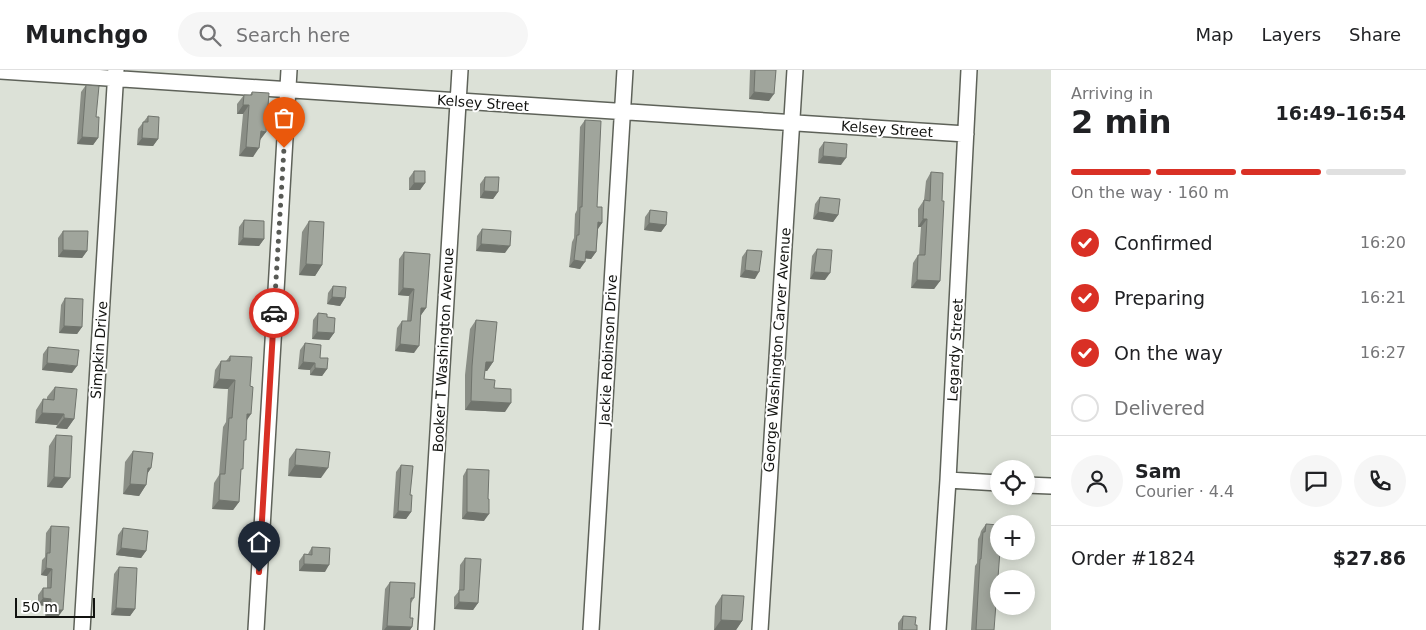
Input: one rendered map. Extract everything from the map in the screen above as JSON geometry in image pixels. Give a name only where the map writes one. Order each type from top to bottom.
[{"type":"street","points":[[256,630],[288,70]]},
{"type":"street","name":"Booker T Washington Avenue","points":[[426,630],[460,70]]},
{"type":"street","name":"Jackie Robinson Drive","points":[[591,630],[625,70]]},
{"type":"street","name":"George Washington Carver Avenue","points":[[760,630],[795,70]]},
{"type":"street","name":"Legardy Street","points":[[938,630],[948,480],[969,70]]},
{"type":"street","name":"Kelsey Street","points":[[0,71],[116,74],[287,90],[966,134]]},
{"type":"street","name":"Simpkin Drive","points":[[82,630],[116,74]]},
{"type":"street","points":[[948,480],[990,482]]},
{"type":"street","points":[[1035,485],[1051,486]]},
{"type":"building","points":[[755,70],[776,70],[774,94],[754,92]]},
{"type":"building","points":[[86,85],[99,86],[96,117],[99,117],[98,138],[82,137]]},
{"type":"building","points":[[252,92],[269,93],[266,132],[261,131],[259,148],[246,147],[249,105],[243,105],[244,95],[252,95]]},
{"type":"building","points":[[148,116],[159,117],[158,139],[142,138],[143,122],[148,122]]},
{"type":"building","points":[[585,120],[601,121],[597,207],[602,207],[602,223],[598,222],[596,252],[586,251],[585,262],[574,260],[577,235],[579,235],[580,207],[582,207]]},
{"type":"building","points":[[824,142],[847,144],[846,158],[823,156]]},
{"type":"building","points":[[414,171],[425,171],[425,183],[414,183]]},
{"type":"building","points":[[931,172],[943,173],[942,201],[944,201],[940,281],[917,280],[918,255],[925,255],[927,219],[923,219],[924,200],[930,201]]},
{"type":"building","points":[[485,177],[499,177],[498,192],[484,191]]},
{"type":"building","points":[[820,197],[840,199],[838,215],[818,212]]},
{"type":"building","points":[[650,210],[667,212],[666,225],[649,223]]},
{"type":"building","points":[[244,220],[264,221],[264,239],[243,238]]},
{"type":"building","points":[[309,221],[324,222],[322,265],[306,264]]},
{"type":"building","points":[[482,229],[511,231],[510,246],[481,244]]},
{"type":"building","points":[[63,231],[88,231],[87,251],[63,250]]},
{"type":"building","points":[[817,249],[832,250],[830,273],[814,272]]},
{"type":"building","points":[[747,250],[762,251],[759,272],[745,270]]},
{"type":"building","points":[[404,252],[430,254],[426,308],[421,308],[419,346],[400,344],[402,321],[411,321],[414,289],[403,288]]},
{"type":"building","points":[[333,286],[346,287],[345,298],[332,297]]},
{"type":"building","points":[[65,298],[83,299],[82,327],[64,326]]},
{"type":"building","points":[[318,313],[327,314],[327,317],[335,318],[334,333],[317,332]]},
{"type":"building","points":[[476,320],[497,322],[493,362],[486,362],[484,379],[495,380],[494,388],[511,389],[511,403],[471,401]]},
{"type":"building","points":[[305,343],[321,345],[320,358],[328,358],[327,369],[315,368],[315,363],[303,362]]},
{"type":"building","points":[[48,347],[79,350],[77,366],[47,363]]},
{"type":"building","points":[[230,356],[252,357],[250,386],[253,387],[251,414],[247,414],[239,502],[219,500],[220,474],[225,474],[229,418],[232,418],[235,380],[219,379],[221,361],[230,361]]},
{"type":"building","points":[[55,387],[77,389],[74,419],[64,418],[64,414],[42,413],[43,399],[54,400]]},
{"type":"building","points":[[56,435],[72,436],[70,478],[54,477]]},
{"type":"building","points":[[296,449],[330,452],[328,468],[295,465]]},
{"type":"building","points":[[133,451],[153,453],[151,468],[148,468],[146,485],[130,484]]},
{"type":"building","points":[[401,465],[413,466],[410,495],[412,495],[411,512],[398,511]]},
{"type":"building","points":[[467,469],[489,470],[489,514],[467,512]]},
{"type":"building","points":[[986,524],[990,524],[990,560],[999,560],[999,570],[990,570],[990,615],[995,615],[994,630],[976,630],[980,559],[983,532],[985,532]]},
{"type":"building","points":[[51,526],[69,527],[63,610],[50,610],[51,599],[43,598],[43,588],[51,588],[52,569],[46,568],[47,553],[50,553]]},
{"type":"building","points":[[123,528],[148,531],[146,551],[121,548]]},
{"type":"building","points":[[312,547],[330,548],[329,565],[304,564],[304,554],[312,555]]},
{"type":"building","points":[[465,558],[481,559],[478,603],[459,602],[459,590],[464,590]]},
{"type":"building","points":[[119,567],[137,568],[135,609],[116,608]]},
{"type":"building","points":[[390,582],[415,583],[414,598],[411,598],[410,618],[413,618],[412,627],[387,626]]},
{"type":"building","points":[[722,595],[744,596],[742,621],[721,620]]},
{"type":"building","points":[[903,616],[916,617],[915,625],[917,625],[917,630],[902,630]]},
{"type":"way so far","points":[[274,313],[284,148]]},
{"type":"route","points":[[259,572],[274,313]]}]
